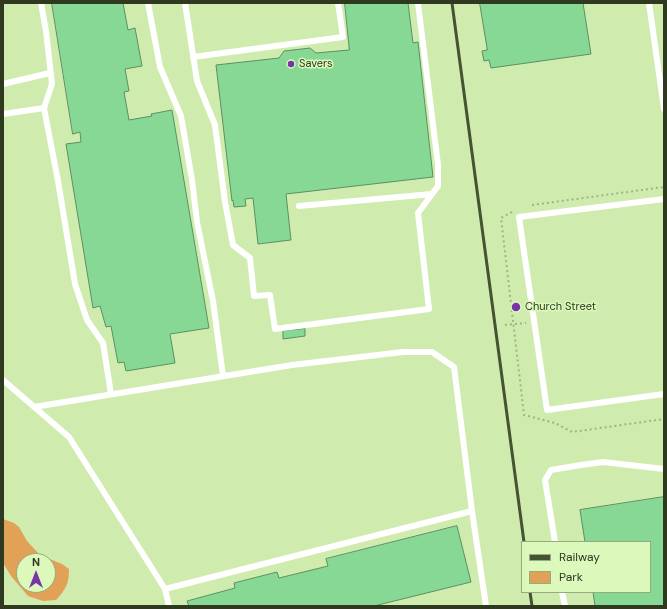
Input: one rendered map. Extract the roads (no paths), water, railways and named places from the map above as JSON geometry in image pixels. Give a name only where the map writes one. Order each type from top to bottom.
[{"type":"lane","points":[[41,3],[52,84],[44,108],[75,284],[87,320],[103,343],[111,394]]},
{"type":"lane","points":[[148,3],[160,67],[181,116],[192,180],[197,222],[213,301],[223,376]]},
{"type":"lane","points":[[185,3],[197,81],[215,125],[225,202],[233,245],[250,258],[254,296],[270,295],[275,329],[429,309],[418,213],[438,186],[438,165],[418,3]]},
{"type":"lane","points":[[193,57],[343,37],[338,3]]},
{"type":"lane","points":[[649,3],[664,109]]},
{"type":"lane","points":[[3,84],[50,73]]},
{"type":"lane","points":[[3,114],[44,108]]},
{"type":"lane","points":[[299,206],[432,194]]},
{"type":"lane","points":[[664,199],[519,217],[548,410],[664,394]]},
{"type":"lane","points":[[34,407],[292,365],[403,352],[432,352],[454,367],[472,511],[486,606]]},
{"type":"lane","points":[[3,380],[69,437],[165,589],[169,606]]},
{"type":"lane","points":[[555,541],[545,480],[551,470],[603,462],[664,469]]},
{"type":"lane","points":[[165,589],[472,511]]},
{"type":"lane","points":[[562,593],[565,606]]},
{"type":"railway","points":[[452,3],[524,541]]},
{"type":"railway","points":[[530,593],[532,606]]},
{"type":"place","name":"Savers","points":[[291,64]]},
{"type":"place","name":"Church Street","points":[[516,307]]}]
